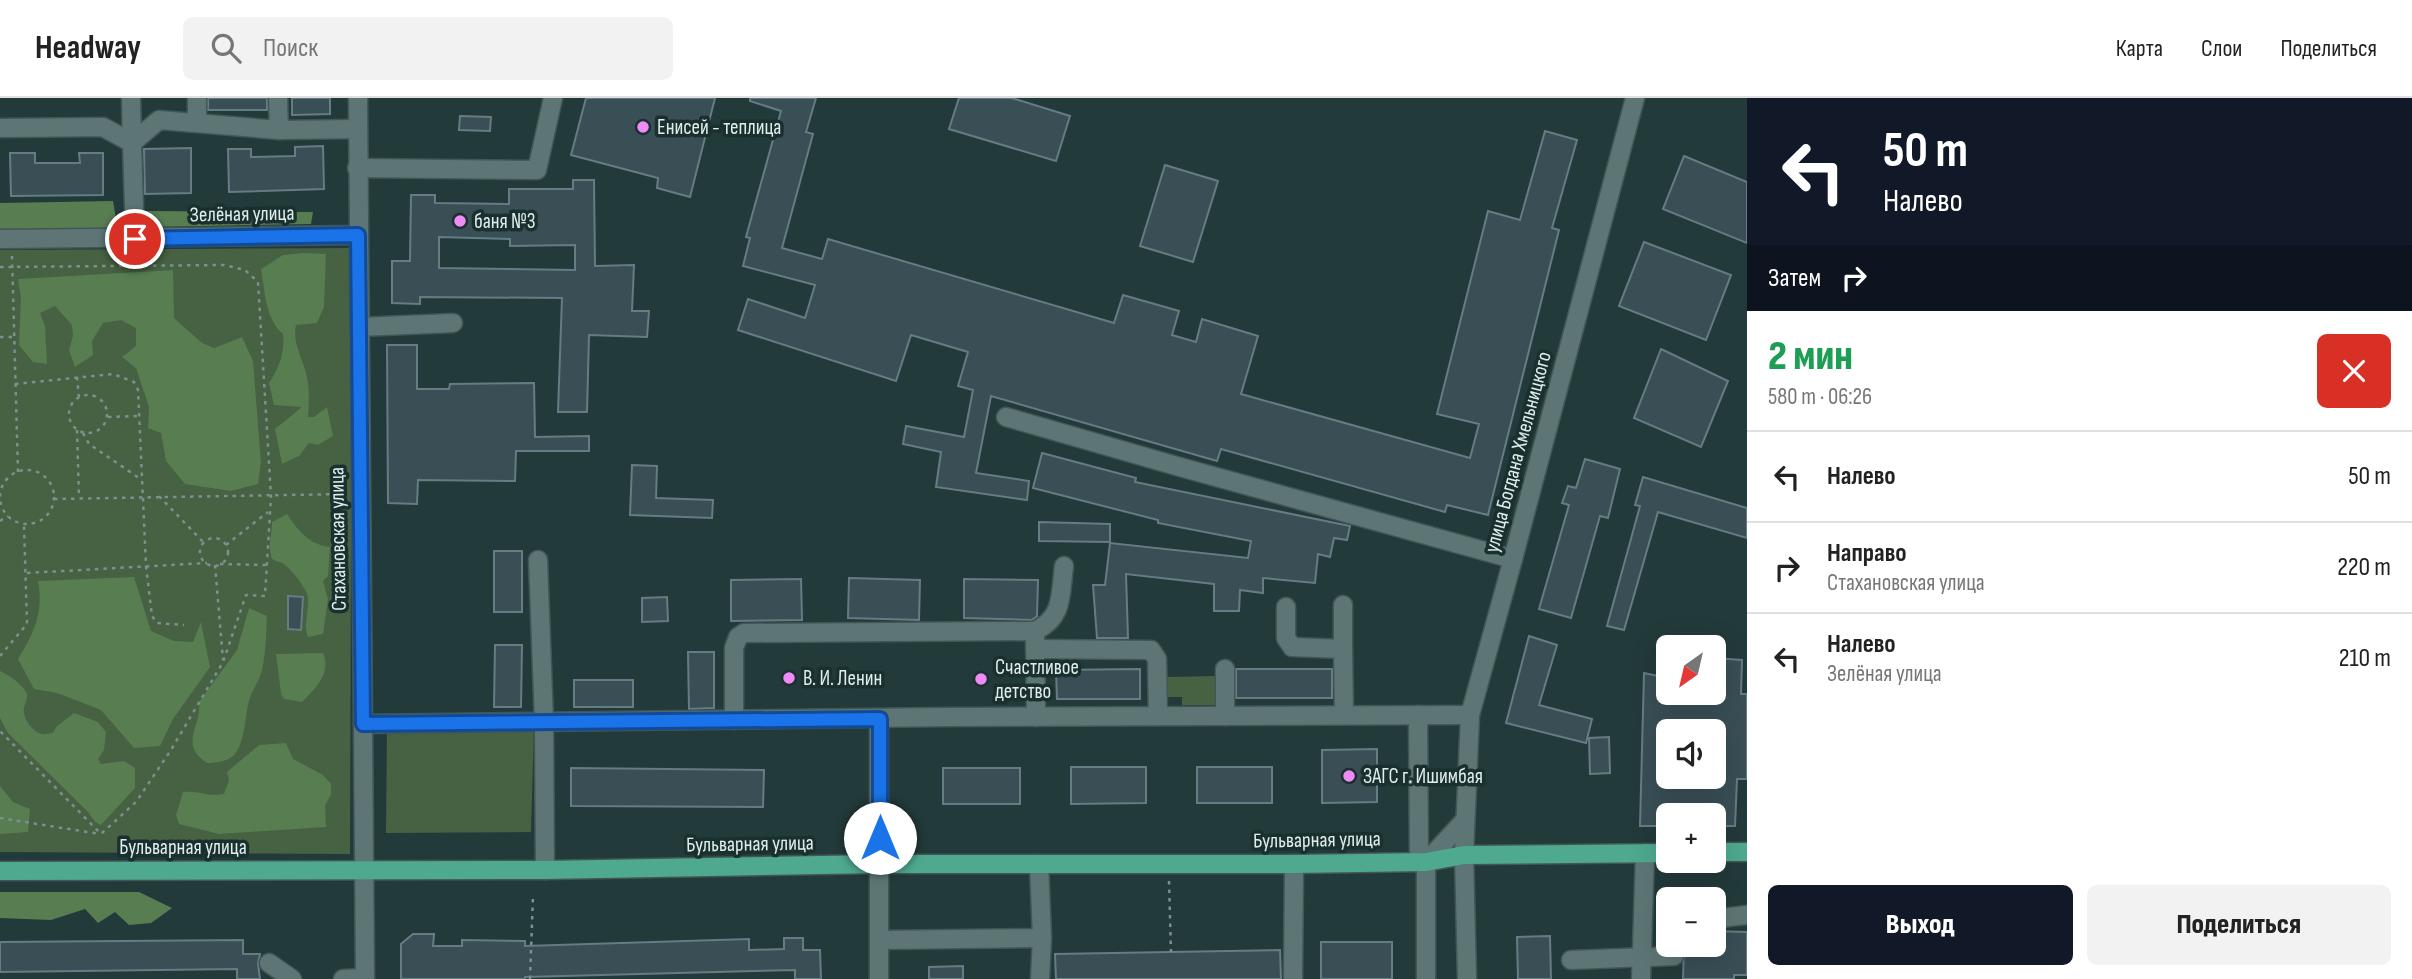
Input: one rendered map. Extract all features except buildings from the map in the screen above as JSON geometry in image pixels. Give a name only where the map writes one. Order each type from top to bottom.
[{"type":"main road","points":[[1726,852],[1747,852]]},
{"type":"main road","name":"Бульварная улица","points":[[0,871],[545,870],[880,864],[1294,864],[1422,862],[1464,855],[1656,853]]},
{"type":"street","points":[[131,98],[135,239]]},
{"type":"street","points":[[197,98],[197,122]]},
{"type":"street","points":[[278,98],[279,130]]},
{"type":"street","name":"Стахановская улица","points":[[358,98],[365,979]]},
{"type":"street","points":[[357,168],[537,170],[554,98]]},
{"type":"street","name":"улица Богдана Хмельницкого","points":[[1467,979],[1464,855],[1469,715],[1635,98]]},
{"type":"street","points":[[132,143],[159,120],[279,130],[358,129]]},
{"type":"street","points":[[0,128],[103,127],[132,143]]},
{"type":"street","name":"Зелёная улица","points":[[6,246],[135,239],[358,235]]},
{"type":"street","points":[[359,327],[453,323]]},
{"type":"street","points":[[1006,416],[1513,559]]},
{"type":"street","points":[[538,560],[544,722],[545,870]]},
{"type":"street","points":[[1035,717],[1035,640],[1056,614],[1064,566]]},
{"type":"street","points":[[1343,605],[1344,715]]},
{"type":"street","points":[[1286,607],[1286,639],[1289,645],[1296,649],[1343,649]]},
{"type":"street","points":[[734,720],[734,648],[738,637],[744,633],[1035,640],[1151,650],[1157,659],[1157,716]]},
{"type":"street","points":[[1225,668],[1225,716]]},
{"type":"street","points":[[1418,715],[1426,979]]},
{"type":"street","points":[[363,724],[1469,715]]},
{"type":"street","points":[[879,979],[880,719]]},
{"type":"street","points":[[1422,862],[1465,820]]},
{"type":"street","points":[[1641,979],[1645,853]]},
{"type":"street","points":[[1039,864],[1042,938],[1040,979]]},
{"type":"street","points":[[1293,979],[1294,864]]},
{"type":"street","points":[[1726,917],[1747,915]]},
{"type":"street","points":[[880,940],[1042,938]]},
{"type":"street","points":[[1571,960],[1656,957]]},
{"type":"street","points":[[270,963],[292,979]]},
{"type":"street","points":[[343,979],[365,979]]},
{"type":"path","points":[[6,246],[12,267],[18,472]]},
{"type":"path","points":[[0,267],[224,265],[245,270],[258,282],[271,496],[265,596],[246,595],[223,662],[172,750],[136,802],[101,834]]},
{"type":"path","points":[[0,337],[14,337]]},
{"type":"path","points":[[15,384],[113,374],[134,382],[138,390],[146,566],[154,621],[157,624],[184,625]]},
{"type":"path","points":[[77,377],[79,398]]},
{"type":"path","points":[[77,430],[90,434],[102,429],[108,417],[102,400],[91,395],[79,398],[74,401],[69,412],[77,430],[79,497]]},
{"type":"path","points":[[108,417],[139,416]]},
{"type":"path","points":[[83,433],[89,444],[142,480]]},
{"type":"path","points":[[26,470],[43,475],[54,490],[54,499],[48,515],[33,524],[24,524],[8,516],[3,509],[1,491],[10,476],[18,472],[26,470]]},
{"type":"path","points":[[54,499],[360,494]]},
{"type":"path","points":[[159,496],[204,543]]},
{"type":"path","points":[[226,545],[269,511]]},
{"type":"path","points":[[0,521],[8,516]]},
{"type":"path","points":[[0,656],[27,624],[24,524]]},
{"type":"path","points":[[204,543],[216,538],[226,545],[228,554],[220,564]]},
{"type":"path","points":[[204,543],[201,555],[206,563]]},
{"type":"path","points":[[27,573],[206,563],[266,565]]},
{"type":"path","points":[[215,565],[223,662]]},
{"type":"path","points":[[0,731],[101,834]]},
{"type":"path","points":[[0,818],[101,834]]},
{"type":"path","points":[[1169,864],[1171,952]]},
{"type":"path","points":[[530,979],[533,895]]},
{"type":"green space","points":[[113,201],[118,230],[0,231],[0,203]]},
{"type":"green space","points":[[146,211],[313,212],[311,224],[148,227]]},
{"type":"green space","points":[[352,248],[350,854],[0,852],[0,250]]},
{"type":"green space","points":[[326,254],[324,307],[317,323],[296,325],[295,337],[307,379],[308,417],[314,417],[327,407],[333,436],[318,445],[309,443],[299,456],[282,464],[275,429],[302,407],[274,405],[269,383],[280,360],[283,334],[269,313],[261,269],[283,255]]},
{"type":"green space","points":[[173,270],[174,318],[202,343],[214,348],[242,337],[253,361],[261,463],[258,484],[231,491],[185,484],[166,461],[161,433],[148,428],[149,407],[136,368],[122,357],[136,346],[136,328],[121,320],[103,323],[92,341],[93,355],[75,367],[69,350],[73,336],[72,325],[55,306],[40,313],[45,326],[47,364],[33,362],[19,345],[21,297],[18,279]]},
{"type":"green space","points":[[287,514],[305,536],[330,547],[328,576],[323,581],[328,599],[323,634],[308,637],[307,594],[289,569],[272,559],[272,522]]},
{"type":"green space","points":[[134,577],[151,631],[174,641],[193,642],[201,622],[210,667],[173,719],[160,746],[134,748],[101,710],[57,693],[34,689],[18,659],[29,640],[39,612],[38,581]]},
{"type":"green space","points":[[249,608],[267,616],[262,670],[249,701],[242,740],[237,752],[224,761],[207,763],[198,756],[193,742],[199,702],[237,650]]},
{"type":"green space","points":[[323,653],[324,674],[312,692],[302,702],[284,699],[276,654]]},
{"type":"green space","points":[[0,671],[15,680],[26,692],[25,716],[28,724],[38,733],[53,733],[57,726],[74,713],[98,722],[106,732],[104,750],[98,759],[101,764],[124,761],[135,768],[135,788],[101,825],[8,733],[0,718]]},
{"type":"green space","points":[[1216,676],[1216,705],[1182,705],[1182,697],[1167,697],[1167,677]]},
{"type":"green space","points":[[387,726],[534,727],[531,832],[386,833]]},
{"type":"green space","points":[[286,743],[293,759],[323,775],[331,784],[331,795],[325,805],[326,827],[219,834],[179,824],[176,815],[183,792],[224,794],[229,780],[227,772],[259,745]]},
{"type":"green space","points":[[0,786],[13,802],[30,809],[28,832],[0,834]]},
{"type":"green space","points":[[0,892],[139,892],[172,908],[151,923],[129,925],[115,912],[98,923],[85,909],[51,920],[0,918]]},
{"type":"place","name":"Енисей - теплица","points":[[643,127]]},
{"type":"place","name":"баня №3","points":[[460,221]]},
{"type":"place","name":"В. И. Ленин","points":[[789,678]]},
{"type":"place","name":"Счастливое детство","points":[[981,679]]},
{"type":"place","name":"ЗАГС г. Ишимбая","points":[[1349,776]]},
{"type":"route","points":[[135,239],[358,235],[363,724],[880,719],[880,838]]}]
